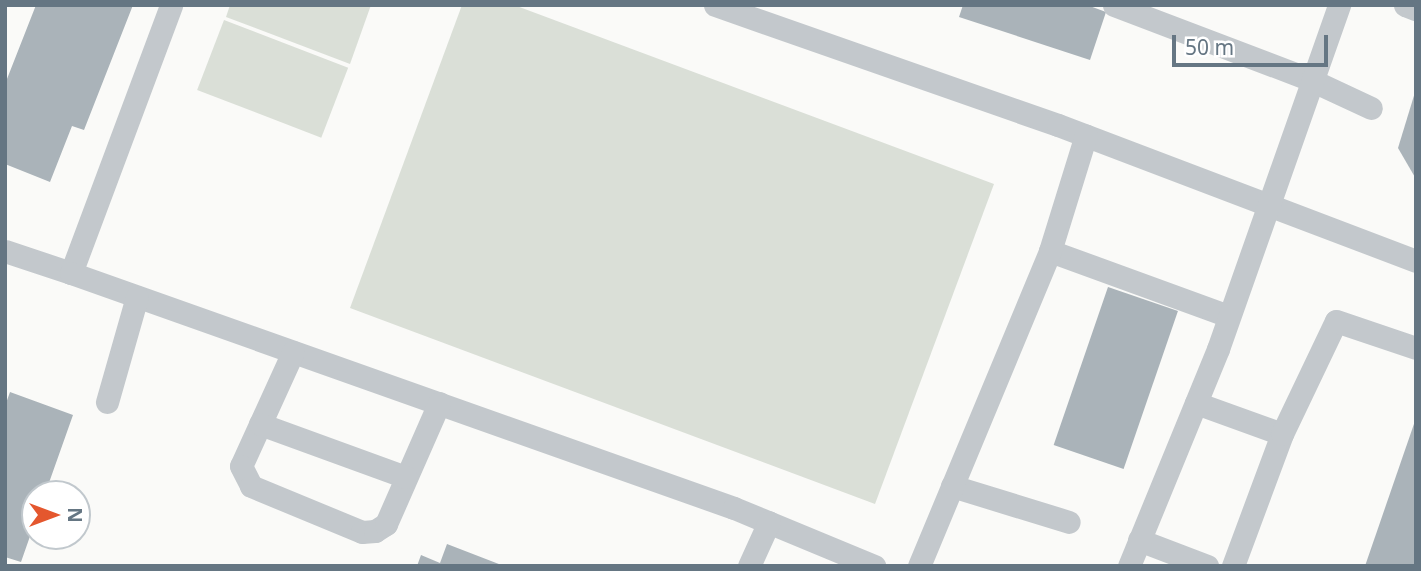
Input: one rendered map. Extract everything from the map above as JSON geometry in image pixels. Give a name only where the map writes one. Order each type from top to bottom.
[{"type":"lane","points":[[71,273],[171,5]]},
{"type":"lane","points":[[715,5],[1086,135],[1416,261]]},
{"type":"lane","points":[[1114,5],[1311,80],[1371,108]]},
{"type":"lane","points":[[1129,566],[1229,316],[1267,202],[1339,5]]},
{"type":"lane","points":[[1405,5],[1415,9]]},
{"type":"lane","points":[[919,566],[1050,251],[1086,135]]},
{"type":"lane","points":[[5,251],[769,522],[874,566]]},
{"type":"lane","points":[[1050,251],[1229,316]]},
{"type":"lane","points":[[107,401],[137,297]]},
{"type":"lane","points":[[1233,566],[1282,434],[1336,321],[1416,348]]},
{"type":"lane","points":[[293,352],[241,466],[251,486],[362,532],[375,531],[386,524],[439,404]]},
{"type":"lane","points":[[1196,403],[1282,434]]},
{"type":"lane","points":[[260,424],[406,477]]},
{"type":"lane","points":[[952,486],[1069,522]]},
{"type":"lane","points":[[748,566],[769,522]]},
{"type":"lane","points":[[1139,540],[1207,566]]},
{"type":"shaded area","points":[[230,5],[371,5],[350,64],[226,17]]},
{"type":"shaded area","points":[[462,5],[514,5],[994,184],[875,504],[350,308]]},
{"type":"shaded area","points":[[224,20],[348,68],[321,138],[197,90]]},
{"type":"building","points":[[36,5],[133,5],[84,130],[72,126],[50,182],[5,164],[5,84]]},
{"type":"building","points":[[963,5],[1087,5],[1106,12],[1090,60],[959,17]]},
{"type":"building","points":[[1416,89],[1416,179],[1398,148]]},
{"type":"building","points":[[1108,287],[1178,311],[1124,469],[1054,445]]},
{"type":"building","points":[[10,392],[73,415],[50,480],[21,480],[21,550],[25,550],[21,562],[5,557],[5,406]]},
{"type":"building","points":[[1415,421],[1416,566],[1365,566]]},
{"type":"building","points":[[447,544],[504,566],[417,566],[421,555],[440,563]]}]
